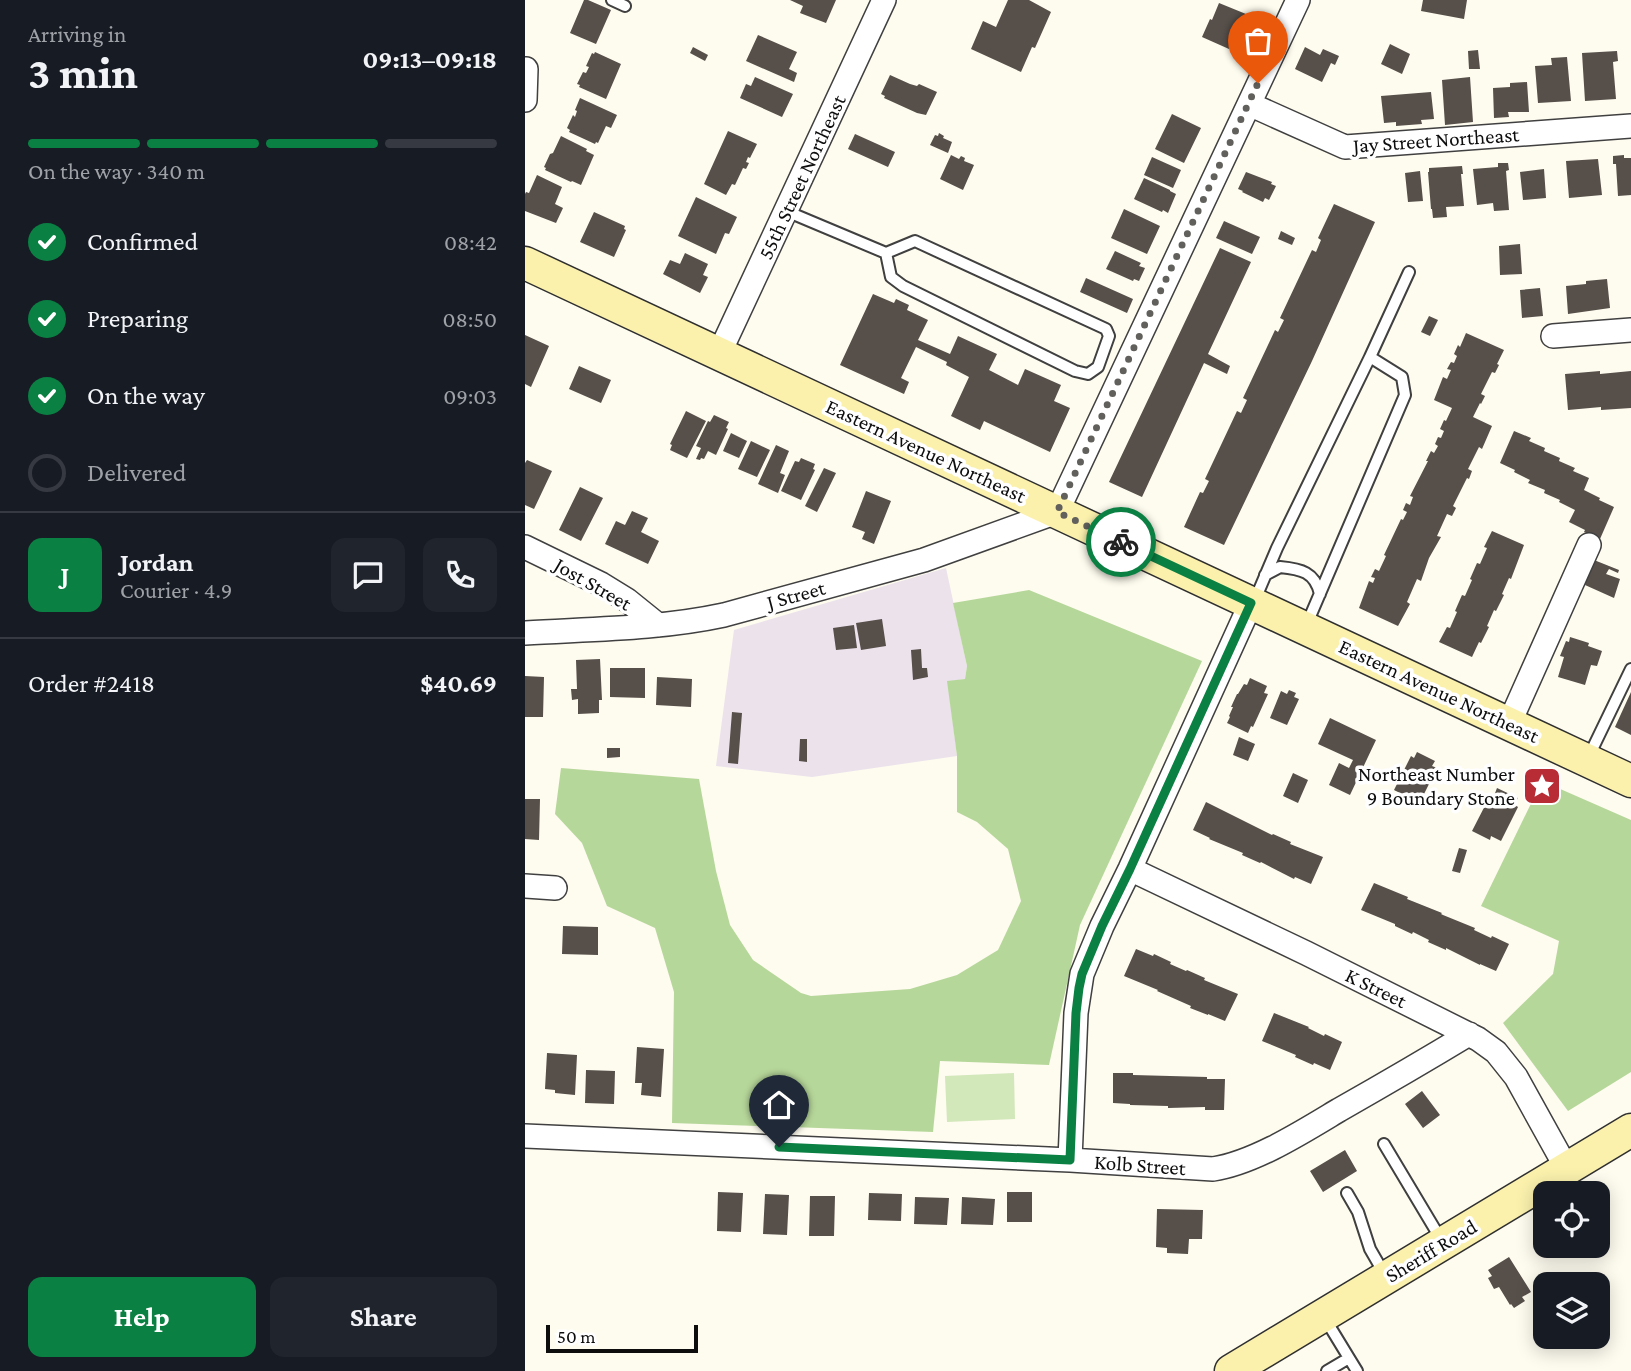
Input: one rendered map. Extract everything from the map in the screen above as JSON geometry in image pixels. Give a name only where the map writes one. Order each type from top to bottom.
[{"type":"main road","name":"Eastern Avenue Northeast","points":[[525,263],[1631,781]]},
{"type":"main road","name":"Sheriff Road","points":[[1243,1368],[1323,1316],[1631,1130]]},
{"type":"street","name":"55th Street Northeast","points":[[719,354],[884,0]]},
{"type":"street","points":[[1057,512],[1297,0]]},
{"type":"street","points":[[525,100],[526,69]]},
{"type":"street","name":"Jay Street Northeast","points":[[1249,104],[1345,147],[1631,126]]},
{"type":"street","points":[[1553,336],[1631,330]]},
{"type":"street","name":"J Street","points":[[525,633],[658,625],[724,615],[924,560],[1057,512]]},
{"type":"street","points":[[1509,724],[1588,545]]},
{"type":"street","name":"Jost Street","points":[[525,547],[601,584],[627,600],[658,625]]},
{"type":"street","points":[[1070,1160],[1079,988],[1087,961],[1252,604]]},
{"type":"street","name":"K Street","points":[[1130,869],[1306,953],[1488,1045],[1516,1077],[1567,1169]]},
{"type":"street","points":[[525,886],[555,888]]},
{"type":"street","name":"Kolb Street","points":[[525,1136],[1070,1160],[1201,1169],[1230,1166],[1254,1157],[1309,1128],[1469,1034]]},
{"type":"lane","points":[[612,0],[625,6]]},
{"type":"lane","points":[[786,211],[886,253],[915,241],[1107,329],[1109,336],[1098,367],[1088,374],[1075,371],[903,286],[891,277],[886,253]]},
{"type":"lane","points":[[1252,604],[1409,272]]},
{"type":"lane","points":[[1305,629],[1405,395],[1402,377],[1370,357]]},
{"type":"lane","points":[[1265,575],[1280,567],[1303,572],[1315,581],[1320,594]]},
{"type":"lane","points":[[1587,761],[1631,669]]},
{"type":"lane","points":[[1384,1144],[1443,1244]]},
{"type":"lane","points":[[1347,1193],[1358,1212],[1370,1249],[1386,1278]]},
{"type":"lane","points":[[1323,1316],[1357,1371]]},
{"type":"lane","points":[[1327,1371],[1349,1358]]},
{"type":"shaded area","points":[[946,568],[967,666],[965,679],[948,682],[957,756],[812,777],[716,766],[734,630]]},
{"type":"green space","points":[[1029,590],[1202,661],[1080,925],[1049,1065],[940,1061],[933,1132],[672,1123],[674,992],[655,928],[607,906],[582,843],[555,814],[561,768],[699,779],[716,871],[730,925],[753,960],[801,993],[811,996],[910,989],[957,975],[998,950],[1021,901],[1008,849],[977,822],[957,812],[957,756],[947,681],[965,679],[967,666],[953,603]]},
{"type":"green space","points":[[1542,781],[1631,820],[1631,1072],[1568,1111],[1503,1023],[1553,974],[1559,941],[1481,906]]},
{"type":"green space","points":[[1014,1073],[1015,1119],[947,1122],[945,1076]]},
{"type":"building","points":[[584,0],[611,10],[596,44],[570,33]]},
{"type":"building","points":[[790,0],[836,0],[826,23],[800,13],[803,6]]},
{"type":"building","points":[[1008,0],[1029,0],[1051,12],[1021,72],[971,49],[983,21],[996,27]]},
{"type":"building","points":[[1423,0],[1467,0],[1464,19],[1421,11]]},
{"type":"building","points":[[1219,3],[1246,14],[1229,49],[1202,37]]},
{"type":"building","points":[[758,35],[797,52],[789,69],[797,73],[794,82],[746,61]]},
{"type":"building","points":[[1390,44],[1410,54],[1402,74],[1381,64]]},
{"type":"building","points":[[693,47],[708,55],[705,61],[690,53]]},
{"type":"building","points":[[1305,47],[1320,55],[1323,49],[1339,56],[1335,65],[1331,63],[1322,82],[1295,69]]},
{"type":"building","points":[[1478,50],[1480,69],[1469,69],[1468,51]]},
{"type":"building","points":[[1617,51],[1618,61],[1613,62],[1616,99],[1585,101],[1582,53]]},
{"type":"building","points":[[595,52],[621,64],[606,99],[577,84],[583,72],[586,73],[589,67],[586,66]]},
{"type":"building","points":[[1567,57],[1571,101],[1538,103],[1535,66],[1552,65],[1551,58]]},
{"type":"building","points":[[890,75],[937,92],[926,115],[884,98],[881,94]]},
{"type":"building","points":[[755,77],[793,94],[782,117],[740,98],[746,84],[751,86]]},
{"type":"building","points":[[1470,77],[1473,122],[1445,125],[1442,80]]},
{"type":"building","points":[[1527,82],[1529,112],[1508,112],[1509,117],[1494,118],[1493,88]]},
{"type":"building","points":[[1431,92],[1434,119],[1421,120],[1422,124],[1396,126],[1396,122],[1384,123],[1381,96]]},
{"type":"building","points":[[580,98],[617,115],[611,128],[606,126],[598,143],[569,132],[567,128],[573,115],[575,117]]},
{"type":"building","points":[[1172,114],[1201,128],[1184,163],[1155,149]]},
{"type":"building","points":[[728,131],[757,144],[750,158],[748,157],[746,169],[743,168],[735,185],[732,184],[726,195],[704,184]]},
{"type":"building","points":[[939,133],[952,142],[948,153],[930,145]]},
{"type":"building","points":[[855,134],[895,152],[888,167],[848,149]]},
{"type":"building","points":[[561,136],[594,155],[581,185],[545,170],[550,154]]},
{"type":"building","points":[[951,155],[959,159],[961,156],[965,158],[964,161],[974,165],[963,190],[940,179]]},
{"type":"building","points":[[1624,155],[1624,158],[1631,158],[1631,195],[1618,196],[1613,156]]},
{"type":"building","points":[[1152,157],[1181,170],[1173,188],[1144,175]]},
{"type":"building","points":[[1598,159],[1602,195],[1569,198],[1566,161]]},
{"type":"building","points":[[1498,163],[1508,163],[1509,170],[1506,171],[1509,210],[1494,211],[1493,203],[1477,205],[1473,169],[1498,167]]},
{"type":"building","points":[[1462,166],[1464,206],[1446,207],[1447,217],[1433,218],[1429,168]]},
{"type":"building","points":[[1544,169],[1546,198],[1523,200],[1520,172]]},
{"type":"building","points":[[1420,171],[1423,201],[1408,202],[1405,173]]},
{"type":"building","points":[[1246,172],[1276,186],[1269,200],[1265,198],[1263,202],[1238,189]]},
{"type":"building","points":[[537,175],[562,187],[555,204],[563,208],[556,223],[525,211],[525,194],[529,193]]},
{"type":"building","points":[[1144,178],[1176,194],[1168,213],[1134,199]]},
{"type":"building","points":[[696,197],[737,217],[729,234],[725,233],[716,254],[678,236]]},
{"type":"building","points":[[1334,204],[1375,222],[1224,545],[1184,527],[1200,492],[1203,493],[1209,481],[1205,479],[1237,411],[1241,413],[1247,400],[1243,398],[1275,330],[1278,332],[1284,320],[1280,318],[1312,250],[1316,252],[1321,240],[1318,238]]},
{"type":"building","points":[[1124,209],[1160,226],[1147,254],[1111,238]]},
{"type":"building","points":[[594,212],[625,226],[626,230],[614,257],[580,242]]},
{"type":"building","points":[[1224,221],[1260,237],[1252,254],[1216,238]]},
{"type":"building","points":[[1281,231],[1295,238],[1292,245],[1278,239]]},
{"type":"building","points":[[1520,244],[1522,274],[1500,275],[1499,246]]},
{"type":"building","points":[[1220,248],[1251,262],[1208,354],[1230,366],[1227,374],[1204,363],[1142,497],[1109,482]]},
{"type":"building","points":[[1115,251],[1141,263],[1139,266],[1145,268],[1139,281],[1106,269]]},
{"type":"building","points":[[685,253],[708,264],[703,275],[708,277],[700,293],[663,274],[670,260],[680,264]]},
{"type":"building","points":[[1086,278],[1133,299],[1127,313],[1080,292]]},
{"type":"building","points":[[1607,279],[1610,308],[1568,314],[1566,286]]},
{"type":"building","points":[[1540,288],[1543,316],[1522,318],[1520,290]]},
{"type":"building","points":[[873,294],[894,303],[896,299],[909,305],[907,310],[928,320],[918,340],[950,354],[958,336],[997,354],[989,370],[1018,385],[1025,369],[1061,385],[1054,401],[1070,408],[1050,452],[984,421],[980,430],[951,416],[969,377],[946,365],[947,362],[916,347],[901,378],[909,382],[904,394],[840,365]]},
{"type":"building","points":[[1429,316],[1438,320],[1430,336],[1421,332]]},
{"type":"building","points":[[1466,333],[1504,350],[1495,373],[1492,372],[1481,394],[1485,396],[1473,417],[1492,426],[1482,449],[1479,447],[1468,469],[1472,471],[1469,479],[1467,478],[1453,506],[1456,508],[1452,516],[1447,514],[1437,536],[1441,537],[1429,558],[1421,581],[1417,579],[1407,602],[1410,604],[1398,626],[1359,608],[1369,581],[1373,583],[1375,578],[1371,577],[1375,569],[1379,571],[1401,519],[1403,520],[1407,512],[1403,510],[1406,503],[1410,505],[1413,497],[1410,496],[1426,461],[1431,451],[1434,453],[1438,446],[1435,444],[1438,437],[1441,438],[1444,431],[1440,429],[1452,408],[1434,400],[1443,377],[1447,379],[1451,370],[1447,369],[1451,362],[1454,363],[1457,356],[1454,354]]},
{"type":"building","points":[[525,335],[549,346],[531,387],[525,384]]},
{"type":"building","points":[[579,366],[611,380],[601,403],[569,389]]},
{"type":"building","points":[[1600,371],[1600,374],[1631,371],[1631,408],[1568,410],[1565,374]]},
{"type":"building","points":[[686,411],[706,421],[687,458],[670,450],[670,444]]},
{"type":"building","points":[[714,415],[729,422],[726,428],[728,429],[716,455],[708,451],[704,459],[696,459],[701,448],[696,446],[708,421],[710,422]]},
{"type":"building","points":[[1514,431],[1531,438],[1529,441],[1575,468],[1573,471],[1589,478],[1584,490],[1614,507],[1600,539],[1569,522],[1575,510],[1500,463]]},
{"type":"building","points":[[731,433],[747,441],[739,458],[723,451]]},
{"type":"building","points":[[751,441],[770,450],[757,477],[738,469]]},
{"type":"building","points":[[776,445],[789,451],[780,473],[785,475],[778,493],[758,484]]},
{"type":"building","points":[[801,458],[815,464],[815,470],[801,500],[781,491],[795,461],[799,462]]},
{"type":"building","points":[[527,460],[552,471],[534,509],[525,505]]},
{"type":"building","points":[[824,468],[836,473],[817,512],[805,506]]},
{"type":"building","points":[[580,487],[603,498],[581,541],[559,530]]},
{"type":"building","points":[[866,491],[891,501],[874,544],[862,539],[865,532],[852,527]]},
{"type":"building","points":[[632,511],[648,518],[641,532],[659,541],[648,564],[605,544],[616,521],[625,525]]},
{"type":"building","points":[[1492,531],[1524,545],[1502,594],[1504,595],[1472,657],[1439,642],[1447,627],[1450,628],[1462,595],[1465,596],[1477,563],[1480,564],[1487,548],[1484,547]]},
{"type":"building","points":[[1594,560],[1619,570],[1618,573],[1609,569],[1606,574],[1620,579],[1614,598],[1585,585],[1584,581]]},
{"type":"building","points":[[882,619],[886,646],[861,650],[856,623]]},
{"type":"building","points":[[854,625],[857,648],[836,650],[833,628]]},
{"type":"building","points":[[1570,637],[1589,643],[1588,646],[1602,651],[1597,666],[1591,665],[1585,685],[1558,677],[1564,657],[1560,656]]},
{"type":"building","points":[[921,649],[922,668],[927,668],[928,677],[913,680],[911,650]]},
{"type":"building","points":[[600,659],[602,700],[599,700],[599,713],[578,714],[578,699],[572,700],[571,689],[577,689],[576,660]]},
{"type":"building","points":[[610,668],[645,668],[645,698],[610,697]]},
{"type":"building","points":[[525,676],[544,677],[543,717],[525,717]]},
{"type":"building","points":[[657,677],[692,679],[691,707],[656,705]]},
{"type":"building","points":[[1250,678],[1267,686],[1264,693],[1268,694],[1248,733],[1227,723],[1237,694]]},
{"type":"building","points":[[1289,690],[1296,693],[1294,697],[1299,699],[1287,725],[1270,718],[1281,691],[1287,694]]},
{"type":"building","points":[[1631,692],[1631,735],[1615,727]]},
{"type":"building","points":[[732,712],[742,713],[738,764],[728,763]]},
{"type":"building","points":[[1330,718],[1376,740],[1350,795],[1329,785],[1339,763],[1349,768],[1353,760],[1318,744]]},
{"type":"building","points":[[1239,737],[1255,744],[1248,761],[1233,755]]},
{"type":"building","points":[[800,739],[807,739],[807,762],[799,761]]},
{"type":"building","points":[[607,748],[620,748],[620,757],[607,758]]},
{"type":"building","points":[[1417,752],[1435,761],[1432,766],[1437,768],[1416,807],[1397,797],[1400,793],[1394,790],[1411,756],[1414,758]]},
{"type":"building","points":[[1293,773],[1308,780],[1298,803],[1283,796]]},
{"type":"building","points":[[1497,788],[1518,798],[1515,805],[1518,807],[1501,841],[1491,836],[1490,840],[1472,831],[1491,794],[1494,796]]},
{"type":"building","points":[[525,799],[540,799],[539,840],[525,839]]},
{"type":"building","points":[[1206,802],[1291,842],[1290,844],[1323,857],[1311,884],[1295,877],[1294,879],[1193,830]]},
{"type":"building","points":[[1459,848],[1467,850],[1460,873],[1452,871]]},
{"type":"building","points":[[1374,883],[1509,944],[1496,971],[1361,910]]},
{"type":"building","points":[[563,926],[598,927],[598,955],[562,954]]},
{"type":"building","points":[[1136,949],[1153,956],[1154,954],[1171,962],[1170,964],[1238,994],[1225,1021],[1190,1008],[1191,1006],[1124,976]]},
{"type":"building","points":[[1274,1013],[1342,1042],[1330,1070],[1262,1041]]},
{"type":"building","points":[[637,1047],[664,1049],[661,1097],[641,1095],[642,1083],[635,1083]]},
{"type":"building","points":[[547,1053],[577,1055],[575,1095],[545,1089]]},
{"type":"building","points":[[586,1070],[615,1071],[614,1104],[585,1103]]},
{"type":"building","points":[[1113,1073],[1225,1079],[1224,1110],[1113,1103]]},
{"type":"building","points":[[1422,1091],[1440,1115],[1423,1128],[1405,1104]]},
{"type":"building","points":[[1345,1150],[1357,1171],[1323,1192],[1310,1171]]},
{"type":"building","points":[[718,1192],[743,1193],[741,1232],[717,1231]]},
{"type":"building","points":[[1007,1192],[1032,1192],[1032,1222],[1007,1222]]},
{"type":"building","points":[[869,1193],[902,1194],[901,1221],[868,1220]]},
{"type":"building","points":[[765,1194],[789,1195],[787,1235],[763,1234]]},
{"type":"building","points":[[810,1196],[835,1196],[834,1236],[809,1236]]},
{"type":"building","points":[[915,1197],[949,1198],[947,1225],[914,1224]]},
{"type":"building","points":[[962,1197],[995,1199],[993,1225],[961,1224]]},
{"type":"building","points":[[1157,1209],[1203,1210],[1202,1239],[1189,1239],[1188,1254],[1167,1253],[1167,1248],[1156,1247]]},
{"type":"building","points":[[1509,1257],[1531,1292],[1522,1297],[1525,1301],[1514,1308],[1499,1287],[1494,1289],[1488,1278],[1492,1276],[1488,1270]]},
{"type":"way so far","points":[[1121,542],[1057,512],[1258,83]]},
{"type":"place","name":"Northeast Number 9 Boundary Stone","points":[[1542,786]]},
{"type":"route","points":[[779,1147],[1070,1160],[1076,1013],[1082,974],[1251,603],[1121,542]]}]
